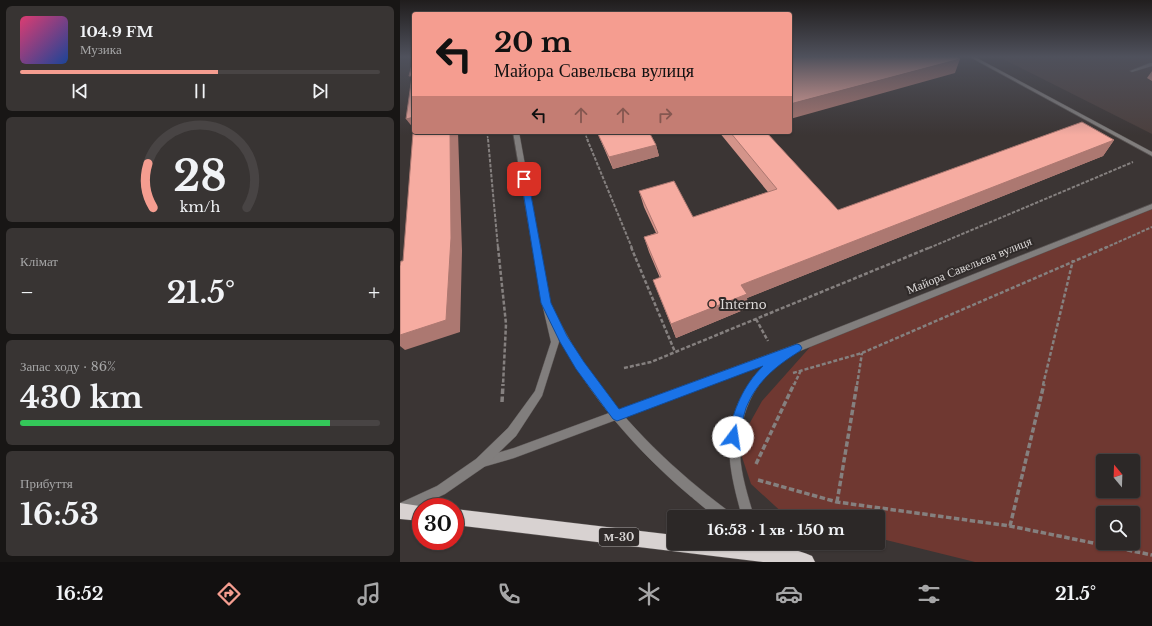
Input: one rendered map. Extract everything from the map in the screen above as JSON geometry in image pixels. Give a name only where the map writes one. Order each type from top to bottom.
[{"type":"highway","points":[[400,510],[412,512]]},
{"type":"highway","name":"М-30","points":[[464,518],[806,562]]},
{"type":"street","points":[[1021,83],[1152,154]]},
{"type":"street","points":[[400,510],[441,490],[480,462],[512,432],[539,393],[555,342],[546,303],[516,134]]},
{"type":"street","name":"Майора Савельєва вулиця","points":[[480,462],[514,453],[797,348],[1152,206]]},
{"type":"street","points":[[546,303],[564,339],[580,365],[617,415],[661,462],[719,510]]},
{"type":"street","name":"Майора Савельєва вулиця","points":[[746,510],[736,474],[733,437],[741,407],[755,382],[774,362],[797,348]]},
{"type":"street","points":[[773,550],[785,559]]},
{"type":"path","points":[[487,134],[506,324],[502,402]]},
{"type":"path","points":[[585,134],[675,352]]},
{"type":"path","points":[[624,368],[651,362],[1140,159]]},
{"type":"path","points":[[1010,526],[1073,260]]},
{"type":"path","points":[[837,502],[862,353]]},
{"type":"path","points":[[750,477],[802,370]]},
{"type":"path","points":[[736,474],[837,502],[1010,526],[1152,555]]},
{"type":"shaded area","points":[[1051,83],[1152,83],[1152,134]]},
{"type":"shaded area","points":[[1152,206],[1152,562],[975,562],[885,540],[885,510],[779,510],[751,484],[742,457],[747,428],[762,401],[811,346]]},
{"type":"building","points":[[411,83],[412,83],[412,118],[406,119]]},
{"type":"building","points":[[792,83],[868,83],[792,103]]},
{"type":"building","points":[[1082,122],[1114,140],[741,285],[747,294],[671,324],[653,280],[661,277],[644,237],[658,233],[639,191],[674,181],[693,217],[777,189],[732,134],[768,134],[838,210]]},
{"type":"building","points":[[413,134],[450,134],[451,238],[446,320],[400,335],[400,266],[401,261],[403,261]]},
{"type":"building","points":[[598,134],[650,134],[656,145],[609,157]]},
{"type":"place","name":"Interno","points":[[712,304]]},
{"type":"route","points":[[524,179],[546,303],[564,339],[588,378],[617,415],[797,348],[774,362],[755,382],[741,407],[733,437]]}]
